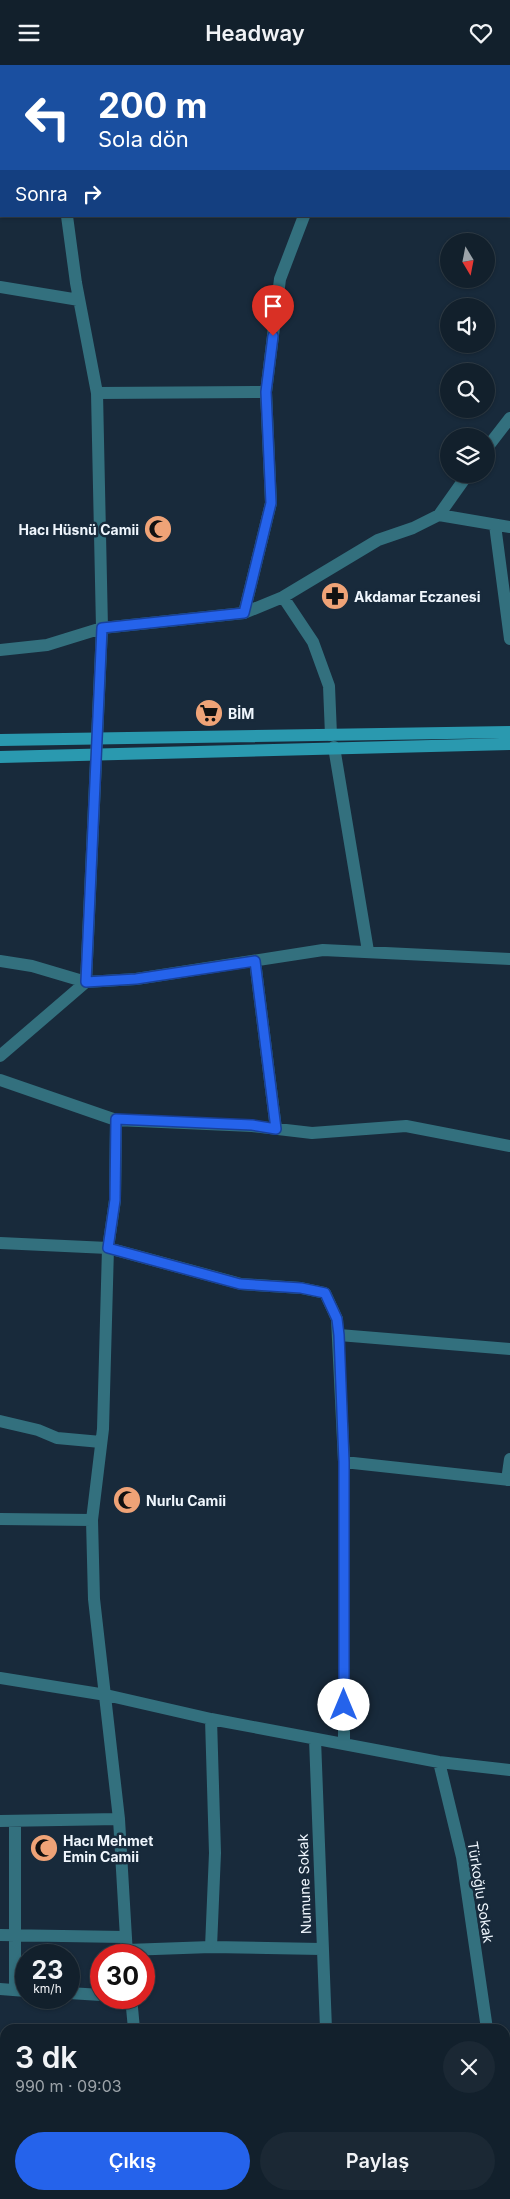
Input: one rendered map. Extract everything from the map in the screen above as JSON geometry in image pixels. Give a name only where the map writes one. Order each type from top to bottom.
[{"type":"street","points":[[0,1056],[86,982],[102,628],[97,393],[79,300],[67,217]]},
{"type":"street","points":[[244,613],[271,503],[266,392],[280,279],[304,217]]},
{"type":"street","points":[[0,287],[79,300]]},
{"type":"street","points":[[97,393],[266,392]]},
{"type":"street","points":[[495,437],[510,417]]},
{"type":"street","points":[[0,650],[47,645],[102,628],[244,613],[283,597],[378,540],[413,528],[439,515],[462,483]]},
{"type":"street","points":[[439,515],[510,527]]},
{"type":"street","points":[[495,525],[510,639]]},
{"type":"street","points":[[283,597],[313,642],[329,686],[333,741],[368,951]]},
{"type":"street","points":[[0,757],[97,754],[510,732]]},
{"type":"street","points":[[0,739],[510,744]]},
{"type":"street","points":[[0,961],[32,966],[86,982],[136,979],[324,950],[510,959]]},
{"type":"street","points":[[255,961],[276,1129]]},
{"type":"street","points":[[0,1080],[116,1119],[252,1125],[312,1133],[406,1127],[510,1147]]},
{"type":"street","points":[[116,1119],[115,1200],[108,1248],[102,1442],[92,1520],[94,1599],[119,1819],[126,1944]]},
{"type":"street","points":[[0,1243],[108,1248],[240,1284],[301,1288],[325,1293],[337,1319],[339,1335],[344,1462],[344,1742]]},
{"type":"street","points":[[339,1335],[510,1349]]},
{"type":"street","points":[[0,1421],[38,1430],[57,1438],[102,1442]]},
{"type":"street","points":[[344,1462],[509,1480],[510,1459]]},
{"type":"street","points":[[0,1519],[92,1520]]},
{"type":"street","points":[[0,1678],[106,1695],[211,1719],[315,1739],[344,1742],[439,1762],[510,1770]]},
{"type":"street","points":[[211,1719],[215,1853],[212,1947]]},
{"type":"street","name":"Numune Sokak","points":[[315,1739],[321,1949],[326,2024]]},
{"type":"street","name":"Türkoğlu Sokak","points":[[439,1762],[462,1857],[486,2024]]},
{"type":"street","points":[[0,1821],[119,1819]]},
{"type":"street","points":[[15,1821],[16,1944]]},
{"type":"street","points":[[0,1935],[125,1937]]},
{"type":"street","points":[[155,1950],[212,1947],[321,1949]]},
{"type":"street","points":[[0,1989],[15,1990]]},
{"type":"street","points":[[132,2009],[134,2024]]},
{"type":"place","name":"Hacı Hüsnü Camii","points":[[158,529]]},
{"type":"place","name":"Akdamar Eczanesi","points":[[335,596]]},
{"type":"place","name":"BİM","points":[[209,713]]},
{"type":"place","name":"Nurlu Camii","points":[[127,1500]]},
{"type":"place","name":"Hacı Mehmet Emin Camii","points":[[44,1848]]},
{"type":"route","points":[[273,336],[266,392],[271,503],[244,613],[102,628],[86,982],[136,979],[255,961],[276,1129],[252,1125],[116,1119],[115,1200],[108,1248],[186,1271],[240,1284],[301,1288],[325,1293],[337,1319],[339,1335],[344,1462],[344,1705]]}]
